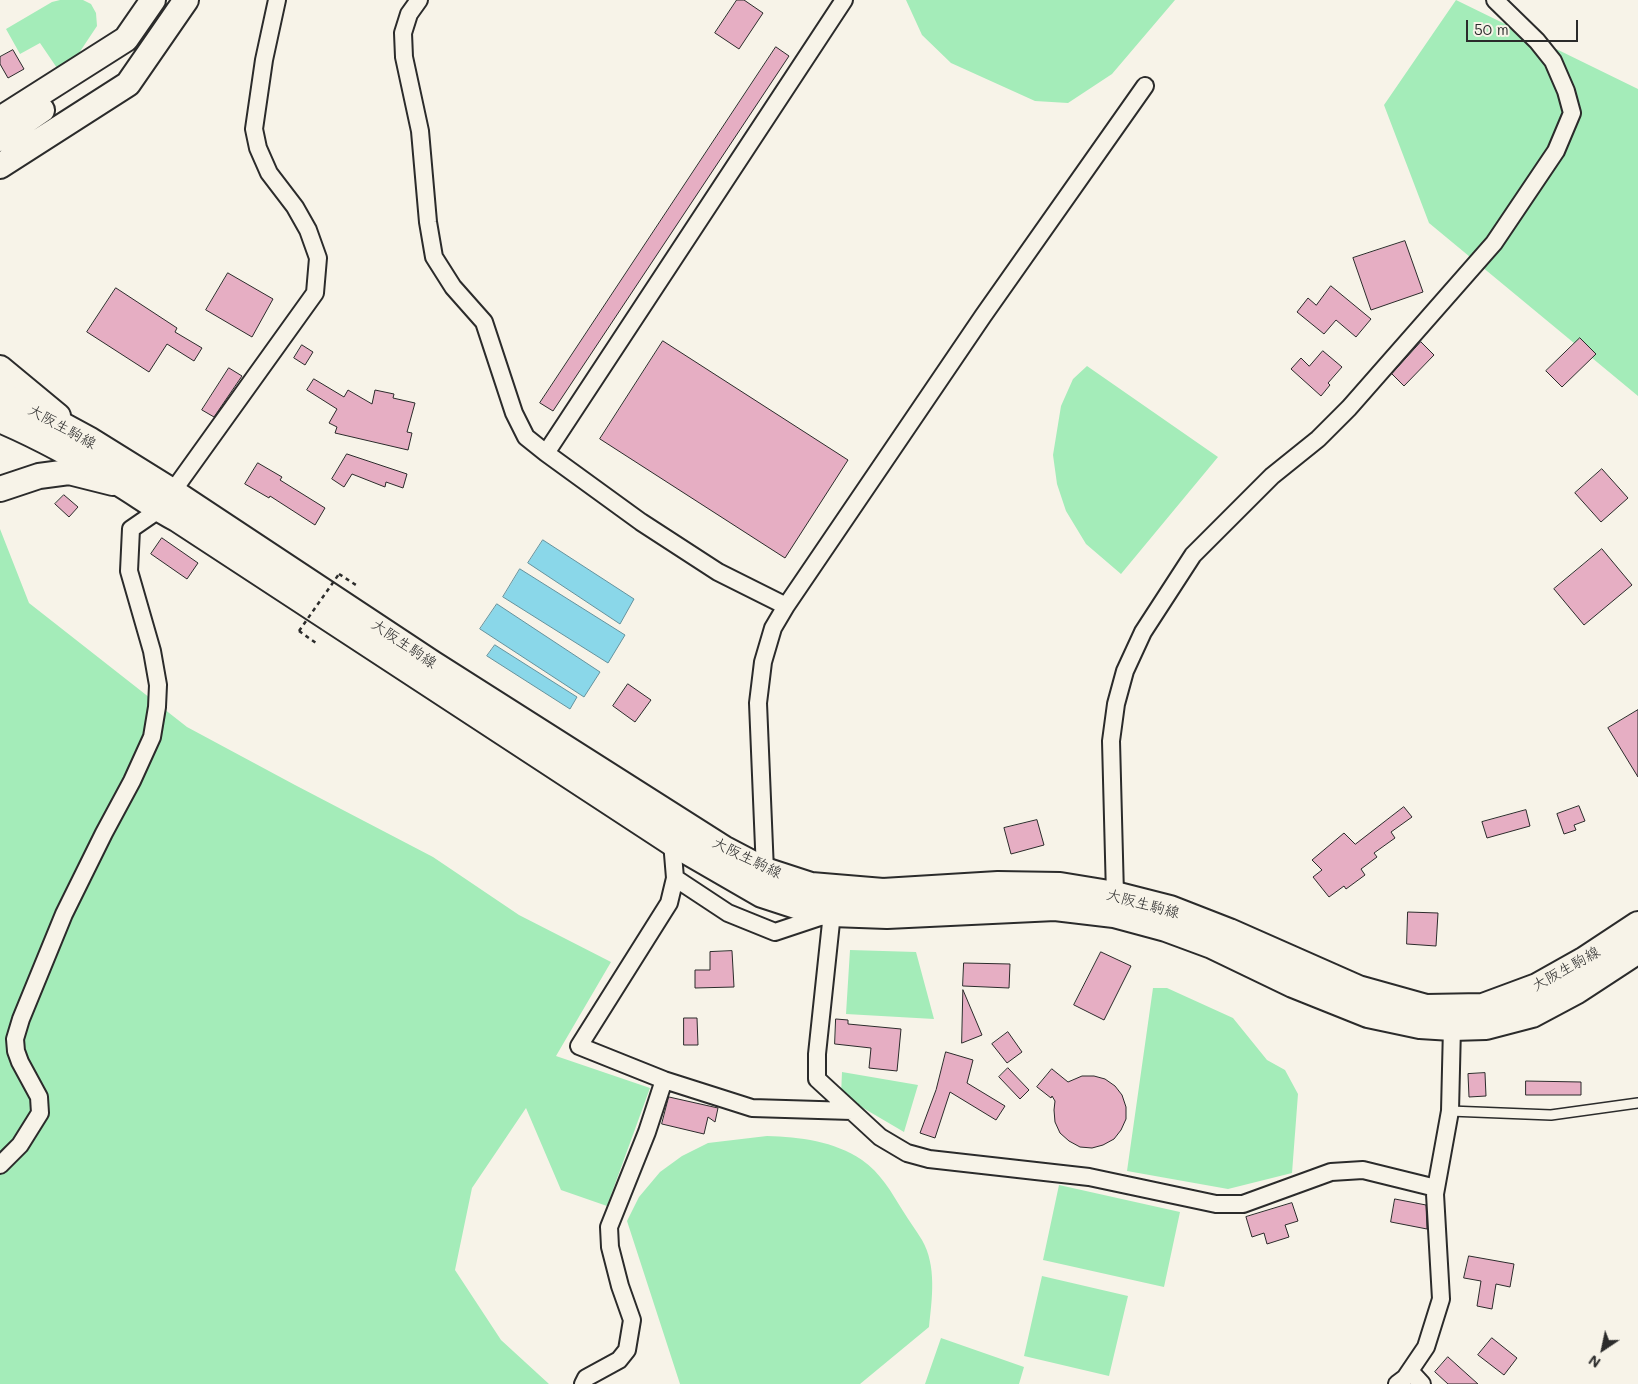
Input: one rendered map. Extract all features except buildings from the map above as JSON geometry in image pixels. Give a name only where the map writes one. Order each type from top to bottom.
[{"type":"main road","name":"大阪生駒線","points":[[0,395],[31,409],[90,441],[166,500],[449,674],[723,849],[765,871],[811,886],[884,892],[998,885],[1060,886],[1115,895],[1170,909],[1229,932],[1358,989],[1426,1008],[1483,1007],[1537,987],[1585,960],[1638,925]]},
{"type":"main road","name":"大阪生駒線","points":[[0,419],[40,437],[124,485],[166,500],[177,518],[672,842],[762,894],[811,910],[832,913],[887,915],[1055,907],[1114,914],[1166,928],[1212,945],[1293,984],[1368,1014],[1420,1025],[1452,1027],[1486,1026],[1532,1014],[1577,990],[1638,950]]},
{"type":"street","points":[[0,139],[112,63],[153,0]]},
{"type":"street","points":[[0,166],[128,84],[186,0]]},
{"type":"street","points":[[0,1165],[20,1145],[40,1113],[39,1097],[16,1051],[16,1039],[21,1019],[64,914],[132,781],[152,737],[157,707],[158,685],[152,651],[129,571],[131,529],[166,500],[314,292],[318,258],[308,230],[295,207],[268,173],[258,148],[254,129],[264,60],[278,0]]},
{"type":"street","points":[[419,0],[409,14],[403,33],[404,58],[420,131],[428,222],[434,258],[453,287],[484,322],[514,413],[526,437],[546,454],[641,522],[718,572],[786,606]]},
{"type":"street","points":[[546,454],[844,0]]},
{"type":"street","points":[[1115,895],[1111,742],[1116,704],[1125,671],[1143,632],[1194,555],[1272,476],[1318,439],[1349,408],[1494,243],[1556,151],[1572,113],[1566,91],[1552,61],[1537,41],[1495,0]]},
{"type":"street","points":[[0,118],[126,39]]},
{"type":"street","points":[[0,151],[148,53]]},
{"type":"street","points":[[765,871],[758,703],[763,662],[773,628],[786,606],[989,308],[1145,86]]},
{"type":"street","points":[[0,368],[90,441]]},
{"type":"street","points":[[0,489],[39,476],[69,472],[124,485]]},
{"type":"street","points":[[672,842],[675,878],[668,904],[578,1046],[664,1080],[752,1108],[852,1111]]},
{"type":"street","points":[[675,878],[728,913],[775,932],[832,913],[817,1054],[817,1079],[880,1136],[907,1153],[928,1159],[1089,1176],[1216,1204],[1243,1204],[1331,1172],[1363,1170],[1436,1188]]},
{"type":"street","points":[[1397,1384],[1405,1378],[1426,1347],[1441,1300],[1436,1188],[1450,1111],[1452,1027]]},
{"type":"street","points":[[583,1384],[586,1378],[619,1360],[627,1350],[632,1320],[620,1286],[610,1247],[609,1227],[647,1132],[664,1080]]},
{"type":"street","points":[[1410,1371],[1422,1384]]},
{"type":"lane","points":[[1450,1111],[1551,1115],[1638,1103]]},
{"type":"path","points":[[316,643],[299,631],[339,574],[356,585]]},
{"type":"green space","points":[[83,0],[91,4],[96,13],[97,26],[77,56],[57,68],[40,43],[20,54],[6,29],[52,2]]},
{"type":"green space","points":[[906,0],[1175,0],[1112,74],[1068,103],[1035,101],[951,63],[922,35]]},
{"type":"green space","points":[[1456,0],[1638,89],[1638,396],[1429,223],[1384,105]]},
{"type":"green space","points":[[1087,366],[1218,457],[1121,574],[1086,544],[1066,511],[1057,484],[1053,455],[1061,406],[1073,379]]},
{"type":"green space","points":[[0,529],[29,603],[187,727],[433,857],[519,915],[611,962],[556,1056],[650,1088],[607,1206],[561,1190],[526,1108],[472,1188],[455,1270],[501,1340],[549,1384],[0,1384]]},
{"type":"green space","points":[[850,950],[916,952],[934,1019],[846,1014]]},
{"type":"green space","points":[[1153,988],[1167,988],[1233,1018],[1267,1060],[1285,1070],[1298,1094],[1292,1173],[1228,1189],[1127,1171]]},
{"type":"green space","points":[[842,1072],[918,1085],[904,1132],[841,1095]]},
{"type":"green space","points":[[767,1136],[828,1144],[862,1160],[885,1183],[920,1236],[927,1250],[932,1272],[929,1327],[860,1384],[680,1384],[627,1221],[639,1197],[660,1172],[682,1156],[708,1143]]},
{"type":"green space","points":[[1059,1185],[1180,1212],[1164,1287],[1043,1260]]},
{"type":"green space","points":[[1042,1276],[1128,1296],[1109,1376],[1024,1356]]},
{"type":"green space","points":[[941,1338],[1024,1367],[1019,1384],[925,1384]]},
{"type":"water","points":[[543,540],[634,599],[620,624],[528,563]]},
{"type":"water","points":[[520,569],[625,635],[608,663],[503,597]]},
{"type":"water","points":[[497,604],[600,672],[584,697],[480,629]]},
{"type":"water","points":[[495,645],[577,697],[570,709],[487,656]]}]
